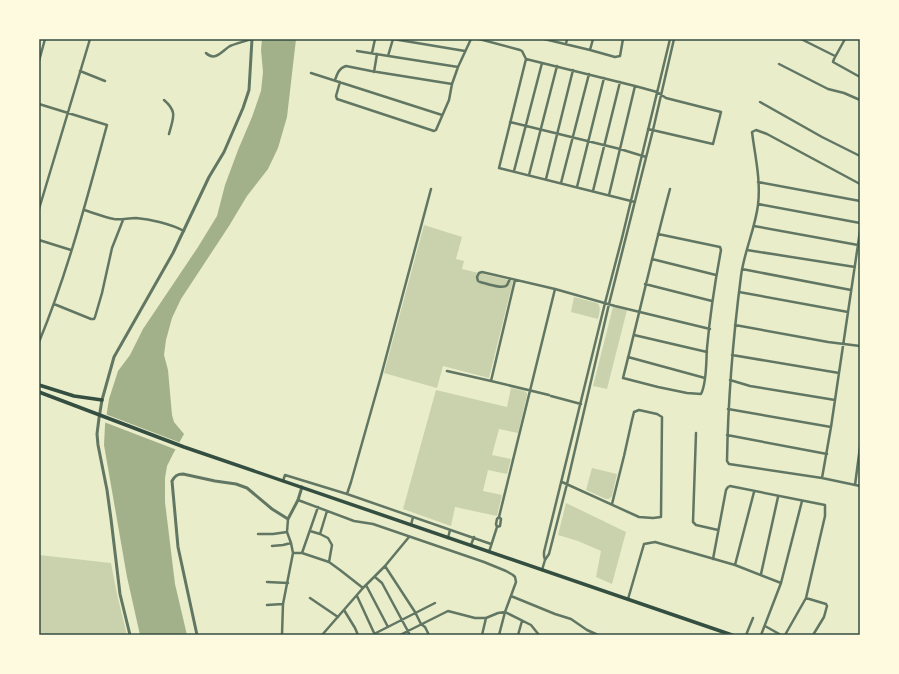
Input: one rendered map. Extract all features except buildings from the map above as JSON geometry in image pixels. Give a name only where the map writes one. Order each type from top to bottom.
[{"type":"main road","points":[[39,385],[68,394],[102,400]]},
{"type":"main road","points":[[39,392],[184,447],[732,635]]},
{"type":"street","points":[[39,61],[45,39]]},
{"type":"street","points":[[39,209],[90,39]]},
{"type":"street","points":[[130,635],[120,594],[110,511],[98,445],[98,428],[102,400],[114,357],[173,253],[209,177],[224,152],[249,90],[252,39],[230,46],[218,55],[212,57],[206,53]]},
{"type":"street","points":[[372,53],[375,39]]},
{"type":"street","points":[[388,56],[392,39],[465,51]]},
{"type":"street","points":[[340,82],[336,96],[337,99],[433,131],[436,130],[449,100],[452,84],[458,67],[471,39]]},
{"type":"street","points":[[479,39],[520,50],[526,59],[499,168],[635,202]]},
{"type":"street","points":[[544,39],[615,57],[620,56],[623,39]]},
{"type":"street","points":[[566,44],[567,39]]},
{"type":"street","points":[[590,50],[593,39]]},
{"type":"street","points":[[545,560],[544,552],[670,39]]},
{"type":"street","points":[[542,570],[545,560],[549,554],[567,484],[609,304],[653,130],[674,39]]},
{"type":"street","points":[[800,39],[835,56]]},
{"type":"street","points":[[845,39],[833,60],[834,63],[860,77]]},
{"type":"street","points":[[357,51],[458,67]]},
{"type":"street","points":[[374,72],[377,54]]},
{"type":"street","points":[[526,59],[636,86],[657,92],[666,98],[721,112],[713,144],[648,129]]},
{"type":"street","points":[[514,171],[542,63]]},
{"type":"street","points":[[779,64],[828,89],[844,93],[860,100]]},
{"type":"street","points":[[335,80],[339,71],[346,66],[374,72],[452,84]]},
{"type":"street","points":[[529,175],[557,66]]},
{"type":"street","points":[[546,179],[573,70]]},
{"type":"street","points":[[80,71],[105,81]]},
{"type":"street","points":[[311,73],[442,115]]},
{"type":"street","points":[[561,183],[589,74]]},
{"type":"street","points":[[577,187],[604,78]]},
{"type":"street","points":[[593,192],[620,82]]},
{"type":"street","points":[[609,196],[636,86]]},
{"type":"street","points":[[164,100],[170,105],[173,111],[169,134]]},
{"type":"street","points":[[760,102],[822,138],[860,156],[858,161]]},
{"type":"street","points":[[39,104],[107,125],[84,210],[54,304],[39,342]]},
{"type":"street","points":[[510,122],[646,157]]},
{"type":"street","points":[[860,184],[766,134],[756,130],[752,132],[758,182],[758,204],[754,226],[742,269],[732,355],[727,435],[727,461],[729,464],[822,478],[860,486]]},
{"type":"street","points":[[758,182],[860,201]]},
{"type":"street","points":[[347,494],[376,395],[431,189]]},
{"type":"street","points":[[658,234],[720,248],[721,250],[712,301],[705,378],[701,394],[687,393],[623,378],[645,284],[652,259],[658,234],[670,189]]},
{"type":"street","points":[[758,204],[860,223]]},
{"type":"street","points":[[84,210],[114,219],[123,220],[136,218],[172,225],[184,231]]},
{"type":"street","points":[[54,304],[94,319],[102,293],[112,248],[123,220]]},
{"type":"street","points":[[754,226],[858,245]]},
{"type":"street","points":[[822,478],[827,454],[860,231]]},
{"type":"street","points":[[39,240],[71,250]]},
{"type":"street","points":[[747,250],[855,267]]},
{"type":"street","points":[[652,259],[716,275]]},
{"type":"street","points":[[742,269],[851,290]]},
{"type":"street","points":[[510,279],[507,285],[503,287],[480,282],[478,281],[477,277],[479,273],[482,272],[555,289],[639,312],[710,329]]},
{"type":"street","points":[[491,380],[515,280]]},
{"type":"street","points":[[645,284],[712,301]]},
{"type":"street","points":[[489,552],[497,527],[497,519],[499,517],[555,289]]},
{"type":"street","points":[[739,292],[848,312]]},
{"type":"street","points":[[735,325],[828,342],[860,346]]},
{"type":"street","points":[[634,334],[707,352]]},
{"type":"street","points":[[732,355],[839,373]]},
{"type":"street","points":[[628,357],[705,378]]},
{"type":"street","points":[[447,372],[491,380],[581,404]]},
{"type":"street","points":[[730,380],[750,386],[835,400]]},
{"type":"street","points":[[728,409],[831,427]]},
{"type":"street","points":[[562,482],[639,517],[661,517],[662,417],[657,414],[639,410],[634,412],[612,504]]},
{"type":"street","points":[[696,433],[693,522],[696,525],[718,530]]},
{"type":"street","points":[[727,435],[827,454]]},
{"type":"street","points":[[854,485],[860,447]]},
{"type":"street","points":[[197,635],[178,547],[172,481],[174,477],[183,474],[236,484],[247,488],[272,509],[288,519]]},
{"type":"street","points":[[283,481],[285,475],[347,494],[492,544]]},
{"type":"street","points":[[713,559],[726,490],[730,486],[778,497],[825,505],[825,516],[806,598],[785,635]]},
{"type":"street","points":[[282,635],[283,604],[293,553],[287,532],[288,519],[298,500],[302,487]]},
{"type":"street","points":[[735,565],[754,492]]},
{"type":"street","points":[[761,574],[778,497]]},
{"type":"street","points":[[298,500],[357,522],[373,524],[506,570],[515,577],[516,582],[505,612],[499,635]]},
{"type":"street","points":[[761,635],[782,583],[802,501]]},
{"type":"street","points":[[302,552],[318,507]]},
{"type":"street","points":[[320,534],[326,510]]},
{"type":"street","points":[[411,525],[413,517]]},
{"type":"street","points":[[448,538],[450,530]]},
{"type":"street","points":[[310,531],[328,538],[332,545],[329,562]]},
{"type":"street","points":[[258,534],[287,532]]},
{"type":"street","points":[[322,635],[363,588],[385,566],[409,537]]},
{"type":"street","points":[[471,545],[474,537]]},
{"type":"street","points":[[628,600],[644,544],[655,542],[735,565],[782,583]]},
{"type":"street","points":[[272,546],[291,543]]},
{"type":"street","points":[[293,553],[302,552],[329,562],[363,588]]},
{"type":"street","points":[[385,566],[429,635]]},
{"type":"street","points":[[375,577],[382,583],[410,635]]},
{"type":"street","points":[[267,582],[288,583]]},
{"type":"street","points":[[366,585],[388,627]]},
{"type":"street","points":[[357,595],[375,634],[435,603]]},
{"type":"street","points":[[512,596],[571,619],[587,630],[598,635]]},
{"type":"street","points":[[310,598],[338,617]]},
{"type":"street","points":[[806,598],[822,602],[827,606],[824,617],[812,635]]},
{"type":"street","points":[[267,605],[283,604]]},
{"type":"street","points":[[344,610],[358,635]]},
{"type":"street","points":[[400,635],[448,612],[475,618],[486,618],[505,612],[531,625],[539,635]]},
{"type":"street","points":[[482,635],[486,618]]},
{"type":"street","points":[[746,635],[753,618]]},
{"type":"street","points":[[518,635],[522,621]]},
{"type":"street","points":[[765,626],[781,635]]},
{"type":"street","points":[[585,635],[587,630]]},
{"type":"shaded area","points":[[262,39],[296,39],[287,117],[278,148],[268,169],[247,196],[181,299],[172,318],[166,340],[164,355],[168,370],[172,415],[174,422],[184,434],[167,466],[165,478],[165,502],[175,584],[187,635],[140,635],[127,577],[104,445],[109,399],[118,371],[130,355],[143,329],[217,216],[225,185],[261,91],[263,72],[261,50]]},
{"type":"shaded area","points":[[424,225],[462,237],[456,259],[464,261],[462,269],[513,281],[489,378],[443,366],[437,388],[384,373]]},
{"type":"shaded area","points":[[574,297],[597,303],[600,308],[598,319],[571,312]]},
{"type":"shaded area","points":[[613,307],[627,310],[607,389],[593,386]]},
{"type":"shaded area","points":[[511,388],[524,391],[527,395],[518,433],[499,429],[492,455],[511,459],[507,474],[488,470],[483,491],[502,495],[497,516],[455,507],[451,526],[403,509],[436,390],[507,407]]},
{"type":"shaded area","points":[[592,468],[617,474],[612,496],[609,499],[586,490]]},
{"type":"shaded area","points":[[566,503],[626,532],[612,584],[596,577],[601,551],[578,541],[558,535]]},
{"type":"shaded area","points":[[39,555],[111,563],[127,635],[39,635]]},
{"type":"pier","points":[[105,414],[181,443],[177,450],[104,422]]}]
